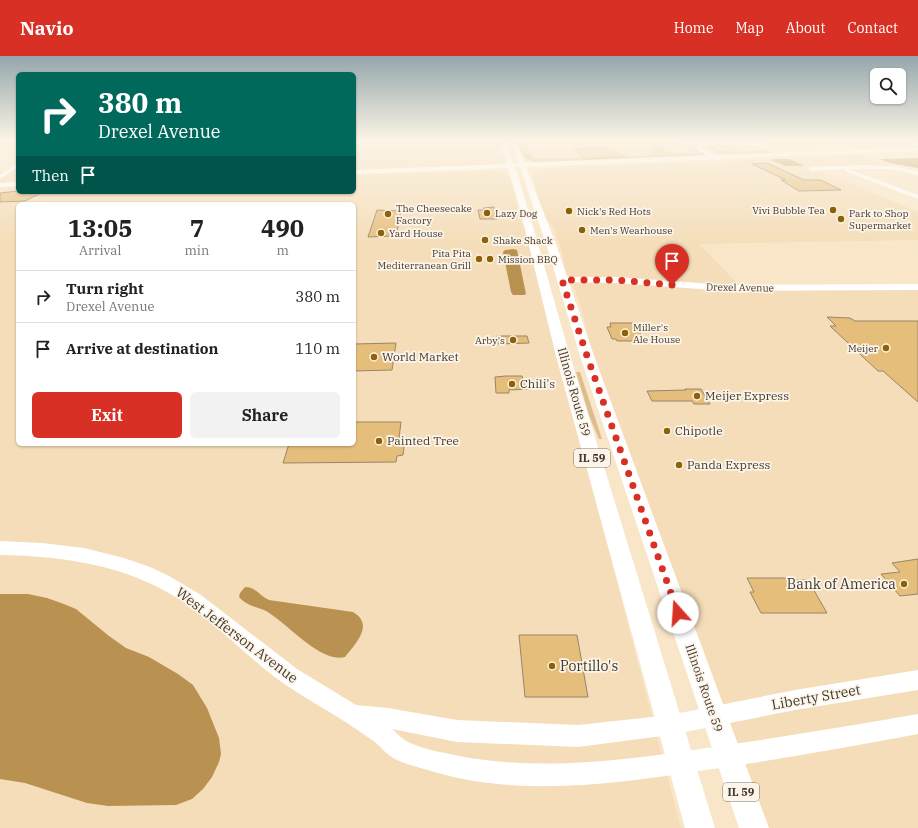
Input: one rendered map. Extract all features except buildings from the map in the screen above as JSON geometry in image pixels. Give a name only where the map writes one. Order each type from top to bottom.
[{"type":"main road","name":"Illinois Route 59","points":[[514,176],[564,361],[700,828]]},
{"type":"main road","name":"Illinois Route 59","points":[[526,176],[552,247],[587,356],[754,828]]},
{"type":"main road","points":[[0,186],[16,185]]},
{"type":"main road","name":"IL 59","points":[[524,210],[532,212],[536,222],[543,224]]},
{"type":"main road","name":"IL 59","points":[[527,222],[535,225],[540,242],[552,247]]},
{"type":"street","points":[[863,176],[918,197]]},
{"type":"street","name":"Drexel Avenue","points":[[562,280],[622,280],[721,288],[918,287]]},
{"type":"street","name":"West Jefferson Avenue","points":[[0,548],[31,548],[75,552],[118,562],[151,576],[190,598],[283,672],[332,704],[352,715],[402,751],[461,768],[498,773],[541,774],[616,771],[728,756]]},
{"type":"street","name":"Liberty Street","points":[[714,717],[795,700],[918,680]]},
{"type":"street","name":"West Jefferson Avenue","points":[[352,715],[388,718],[457,731],[578,736],[642,730],[714,717]]},
{"type":"street","points":[[728,756],[760,752],[918,724]]},
{"type":"shaded area","points":[[4,176],[16,176],[16,183],[0,184],[0,179]]},
{"type":"shaded area","points":[[356,176],[509,176],[511,179],[519,218],[524,227],[530,249],[681,828],[0,828],[0,188],[16,187],[16,194],[356,194]]},
{"type":"shaded area","points":[[533,176],[834,176],[918,212],[918,240],[699,244],[742,288],[918,288],[918,828],[767,828],[649,522],[589,340],[574,286],[566,273],[562,252],[553,227],[546,218],[537,194]]},
{"type":"shaded area","points":[[505,250],[517,250],[526,294],[524,295],[513,295],[511,292],[503,252]]},
{"type":"shaded area","points":[[576,372],[580,372],[602,439],[599,439],[590,418]]},
{"type":"shaded area","points":[[245,587],[252,588],[269,600],[353,612],[359,617],[363,629],[358,640],[345,657],[336,657],[325,654],[304,641],[274,616],[266,611],[249,605],[242,600],[239,597],[240,593]]},
{"type":"shaded area","points":[[0,594],[28,594],[47,598],[76,609],[126,648],[149,657],[178,674],[193,685],[207,708],[219,738],[221,754],[212,777],[203,789],[192,799],[176,805],[108,806],[87,803],[25,783],[0,779]]},
{"type":"place","name":"Vivi Bubble Tea","points":[[833,210]]},
{"type":"place","name":"Nick's Red Hots","points":[[569,211]]},
{"type":"place","name":"Lazy Dog","points":[[487,213]]},
{"type":"place","name":"The Cheesecake Factory","points":[[388,214]]},
{"type":"place","name":"Park to Shop Supermarket","points":[[841,219]]},
{"type":"place","name":"Men's Wearhouse","points":[[582,230]]},
{"type":"place","name":"Yard House","points":[[381,233]]},
{"type":"place","name":"Shake Shack","points":[[485,240]]},
{"type":"place","name":"Pita Pita Mediterranean Grill","points":[[479,259]]},
{"type":"place","name":"Mission BBQ","points":[[490,259]]},
{"type":"place","name":"Miller's Ale House","points":[[625,333]]},
{"type":"place","name":"Arby's","points":[[513,340]]},
{"type":"place","name":"Meijer","points":[[886,348]]},
{"type":"place","name":"World Market","points":[[374,357]]},
{"type":"place","name":"Chili's","points":[[512,384]]},
{"type":"place","name":"Meijer Express","points":[[697,396]]},
{"type":"place","name":"Chipotle","points":[[667,431]]},
{"type":"place","name":"Painted Tree","points":[[379,441]]},
{"type":"place","name":"Panda Express","points":[[679,465]]},
{"type":"place","name":"Bank of America","points":[[904,584]]},
{"type":"place","name":"Portillo's","points":[[552,666]]},
{"type":"route","points":[[672,285],[617,280],[562,280],[587,356],[678,613]]}]
